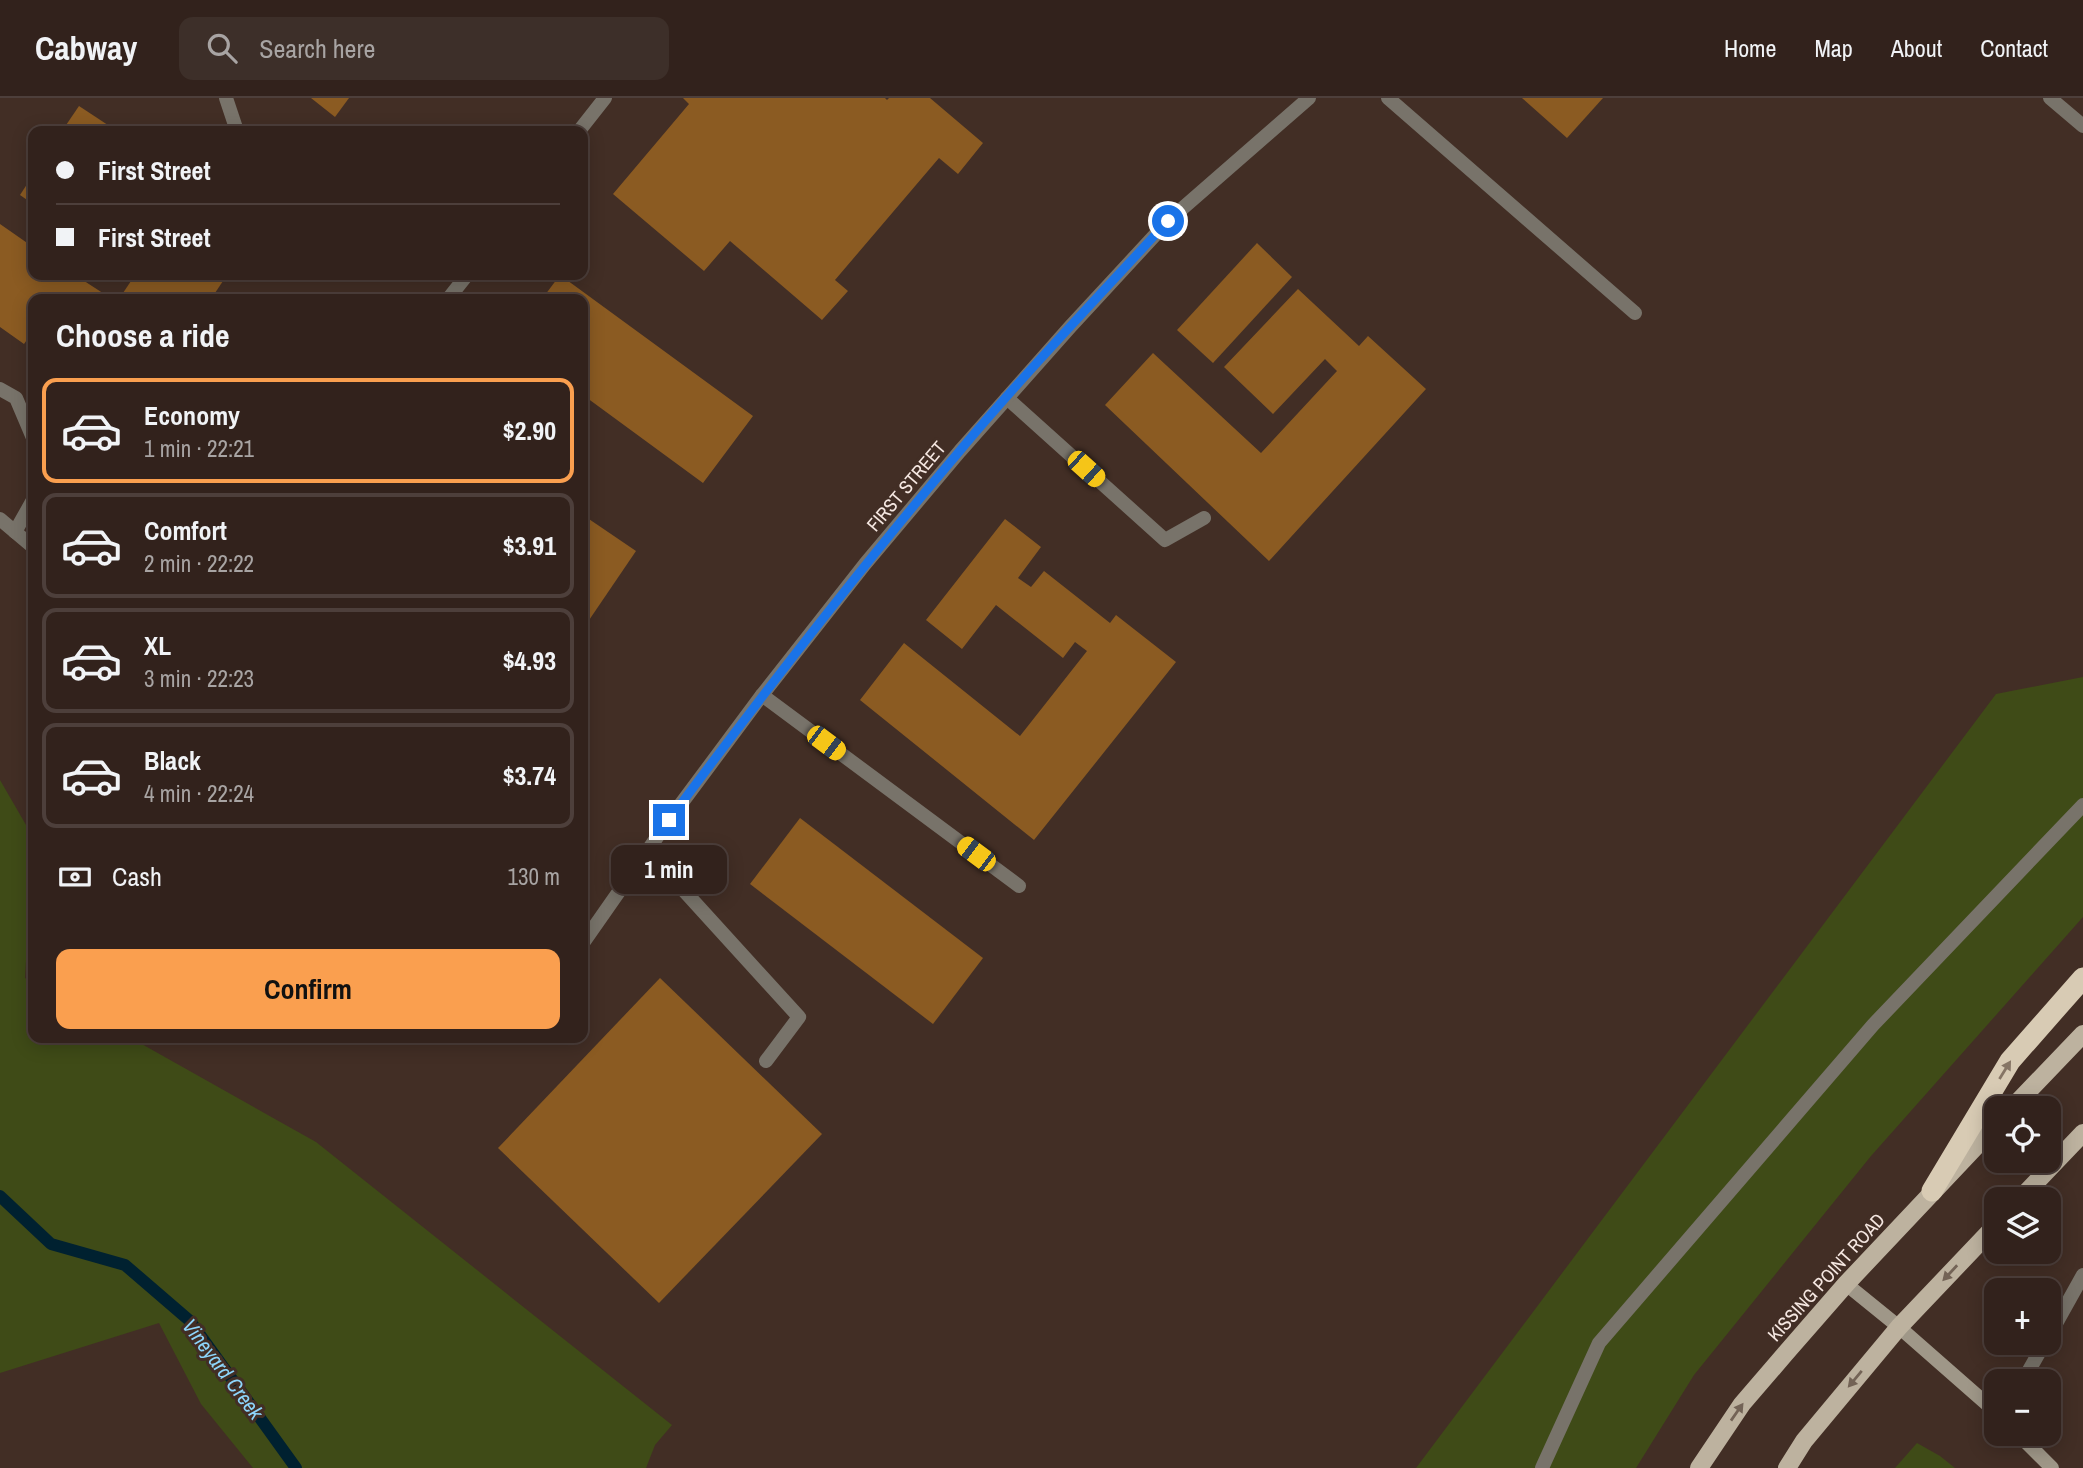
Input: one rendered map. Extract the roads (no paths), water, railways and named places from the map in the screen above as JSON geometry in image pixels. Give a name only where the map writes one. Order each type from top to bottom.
[{"type":"highway","points":[[1932,1191],[2010,1061],[2083,978]]},
{"type":"main road","points":[[2024,1096],[2083,1034]]},
{"type":"main road","points":[[2031,1187],[2083,1133]]},
{"type":"main road","name":"KISSING POINT ROAD","points":[[1699,1468],[1742,1404],[1846,1284],[1984,1137]]},
{"type":"main road","points":[[1787,1468],[1804,1441],[1899,1327],[1984,1238]]},
{"type":"main road","points":[[1846,1284],[1984,1401]]},
{"type":"main road","points":[[2030,1446],[2052,1468]]},
{"type":"street","points":[[226,98],[235,126]]},
{"type":"street","points":[[583,126],[605,98]]},
{"type":"street","name":"FIRST STREET","points":[[588,936],[647,850],[762,695],[865,564],[1007,398],[1168,221],[1309,98]]},
{"type":"street","points":[[1388,98],[1635,313]]},
{"type":"street","points":[[2050,98],[2083,126]]},
{"type":"street","points":[[452,294],[463,280]]},
{"type":"street","points":[[0,389],[16,398],[28,426]]},
{"type":"street","points":[[1007,398],[1165,540],[1204,518]]},
{"type":"street","points":[[15,532],[28,509]]},
{"type":"street","points":[[0,519],[28,543]]},
{"type":"street","points":[[762,695],[1019,886]]},
{"type":"street","points":[[1542,1468],[1599,1343],[1873,1025],[2083,805]]},
{"type":"street","points":[[647,850],[799,1017],[766,1061]]},
{"type":"street","points":[[2061,1314],[2083,1275]]},
{"type":"waterway","name":"Vineyard Creek","points":[[0,1196],[51,1244],[125,1265],[190,1321],[296,1468]]}]
